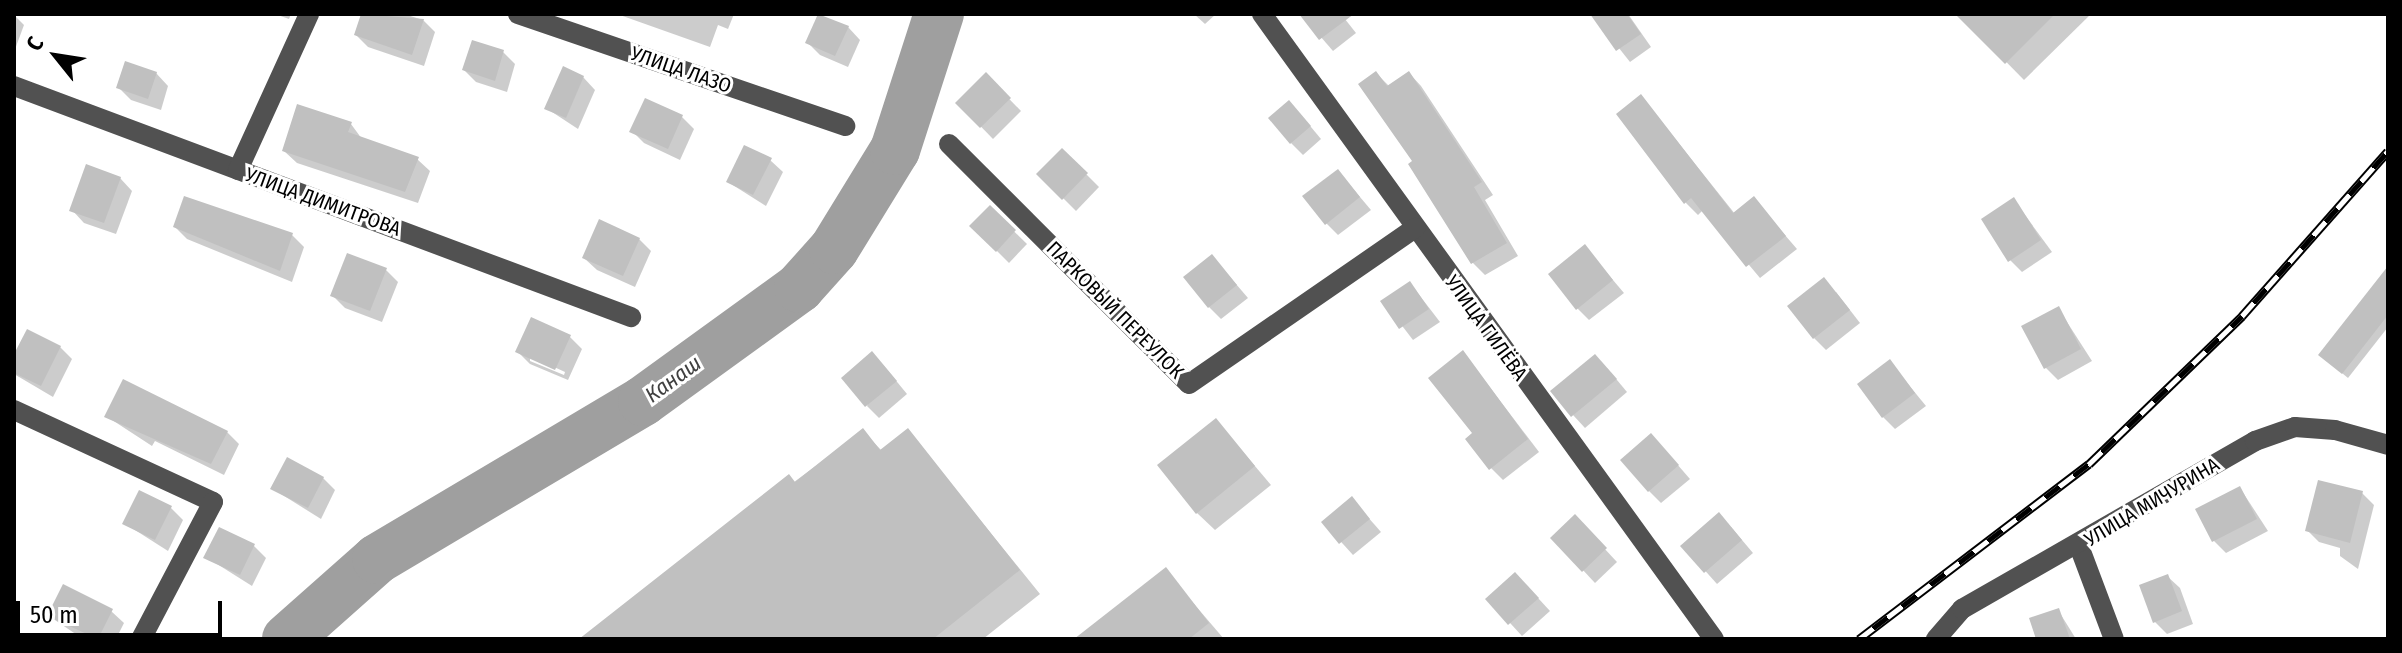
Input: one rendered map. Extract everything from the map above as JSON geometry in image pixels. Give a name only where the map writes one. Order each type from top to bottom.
[{"type":"street","points":[[238,170],[309,14]]},
{"type":"street","name":"УЛИЦА ЛАЗО","points":[[518,14],[845,126]]},
{"type":"street","name":"УЛИЦА ГИЛЁВА","points":[[1262,14],[1714,639]]},
{"type":"street","name":"УЛИЦА ДИМИТРОВА","points":[[14,86],[631,317]]},
{"type":"street","name":"ПАРКОВЫЙ ПЕРЕУЛОК","points":[[949,144],[1189,384],[1415,228]]},
{"type":"street","points":[[14,410],[213,502],[141,639]]},
{"type":"street","name":"УЛИЦА МИЧУРИНА","points":[[1936,639],[1962,609],[2079,546],[2255,441],[2295,427],[2335,430],[2388,445]]},
{"type":"street","points":[[2079,546],[2114,639]]},
{"type":"building","points":[[361,14],[424,19],[412,55],[354,35]]},
{"type":"building","points":[[818,14],[849,26],[835,56],[805,43]]},
{"type":"building","points":[[1299,14],[1354,14],[1319,40]]},
{"type":"building","points":[[1590,14],[1627,14],[1641,34],[1616,51]]},
{"type":"building","points":[[1955,14],[2055,14],[2005,64]]},
{"type":"building","points":[[472,40],[504,50],[495,81],[462,70]]},
{"type":"building","points":[[125,61],[157,72],[148,99],[116,88]]},
{"type":"building","points":[[563,66],[584,76],[566,118],[544,109]]},
{"type":"building","points":[[1376,71],[1387,86],[1409,71],[1482,182],[1474,187],[1507,243],[1471,264],[1408,164],[1412,161],[1358,84]]},
{"type":"building","points":[[986,72],[1011,98],[980,128],[955,103]]},
{"type":"building","points":[[1641,94],[1733,213],[1754,196],[1786,236],[1746,267],[1691,198],[1684,204],[1616,114]]},
{"type":"building","points":[[645,98],[683,115],[668,149],[629,132]]},
{"type":"building","points":[[1289,100],[1311,126],[1290,144],[1268,118]]},
{"type":"building","points":[[297,104],[352,122],[348,132],[419,157],[405,192],[282,151]]},
{"type":"building","points":[[744,145],[772,158],[753,195],[726,182]]},
{"type":"building","points":[[1062,148],[1088,173],[1062,200],[1036,174]]},
{"type":"building","points":[[86,164],[121,177],[104,223],[69,211]]},
{"type":"building","points":[[1338,169],[1360,197],[1325,225],[1302,196]]},
{"type":"building","points":[[184,196],[293,233],[280,271],[173,227]]},
{"type":"building","points":[[2014,197],[2041,240],[2008,262],[1981,219]]},
{"type":"building","points":[[990,205],[1016,230],[996,252],[969,226]]},
{"type":"building","points":[[599,219],[640,238],[623,276],[582,258]]},
{"type":"building","points":[[1585,244],[1613,280],[1576,310],[1548,274]]},
{"type":"building","points":[[347,253],[387,268],[370,311],[330,296]]},
{"type":"building","points":[[1212,254],[1237,285],[1208,308],[1183,277]]},
{"type":"building","points":[[2388,266],[2388,315],[2342,374],[2318,355]]},
{"type":"building","points":[[1824,277],[1850,310],[1813,339],[1787,306]]},
{"type":"building","points":[[1410,281],[1429,309],[1399,329],[1380,301]]},
{"type":"building","points":[[2059,306],[2081,349],[2044,369],[2021,326]]},
{"type":"building","points":[[531,317],[571,335],[555,370],[515,352]]},
{"type":"building","points":[[27,329],[61,346],[41,386],[14,373],[14,354]]},
{"type":"building","points":[[1463,350],[1528,439],[1489,470],[1465,439],[1472,433],[1428,378]]},
{"type":"building","points":[[872,351],[897,381],[865,407],[841,378]]},
{"type":"building","points":[[1595,354],[1617,379],[1571,417],[1550,391]]},
{"type":"building","points":[[1890,359],[1915,393],[1882,418],[1857,384]]},
{"type":"building","points":[[123,379],[228,431],[211,464],[104,417]]},
{"type":"building","points":[[1216,418],[1255,466],[1196,514],[1157,465]]},
{"type":"building","points":[[863,428],[880,450],[908,428],[1020,570],[933,639],[579,639],[789,474],[795,482]]},
{"type":"building","points":[[1651,433],[1679,465],[1648,492],[1620,460]]},
{"type":"building","points":[[287,457],[324,477],[308,508],[270,489]]},
{"type":"building","points":[[2318,480],[2363,491],[2350,543],[2305,531]]},
{"type":"building","points":[[2240,486],[2257,519],[2212,542],[2195,509]]},
{"type":"building","points":[[139,490],[172,506],[155,540],[122,524]]},
{"type":"building","points":[[1352,496],[1370,519],[1339,544],[1321,522]]},
{"type":"building","points":[[1719,512],[1742,540],[1704,573],[1680,546]]},
{"type":"building","points":[[1575,514],[1607,548],[1582,572],[1550,538]]},
{"type":"building","points":[[219,527],[255,544],[240,575],[203,558]]},
{"type":"building","points":[[1166,567],[1209,623],[1189,639],[1074,639]]},
{"type":"building","points":[[1515,572],[1539,598],[1508,625],[1485,599]]},
{"type":"building","points":[[2168,574],[2182,611],[2153,623],[2139,585]]},
{"type":"building","points":[[63,584],[113,609],[98,639],[47,616]]},
{"type":"building","points":[[2059,608],[2070,639],[2036,639],[2029,618]]},
{"type":"waterway","name":"Канаш","points":[[287,639],[377,559],[643,401],[799,288],[834,249],[895,150],[939,14]]},
{"type":"railway","points":[[1859,639],[2089,464],[2242,316],[2388,151]]}]
